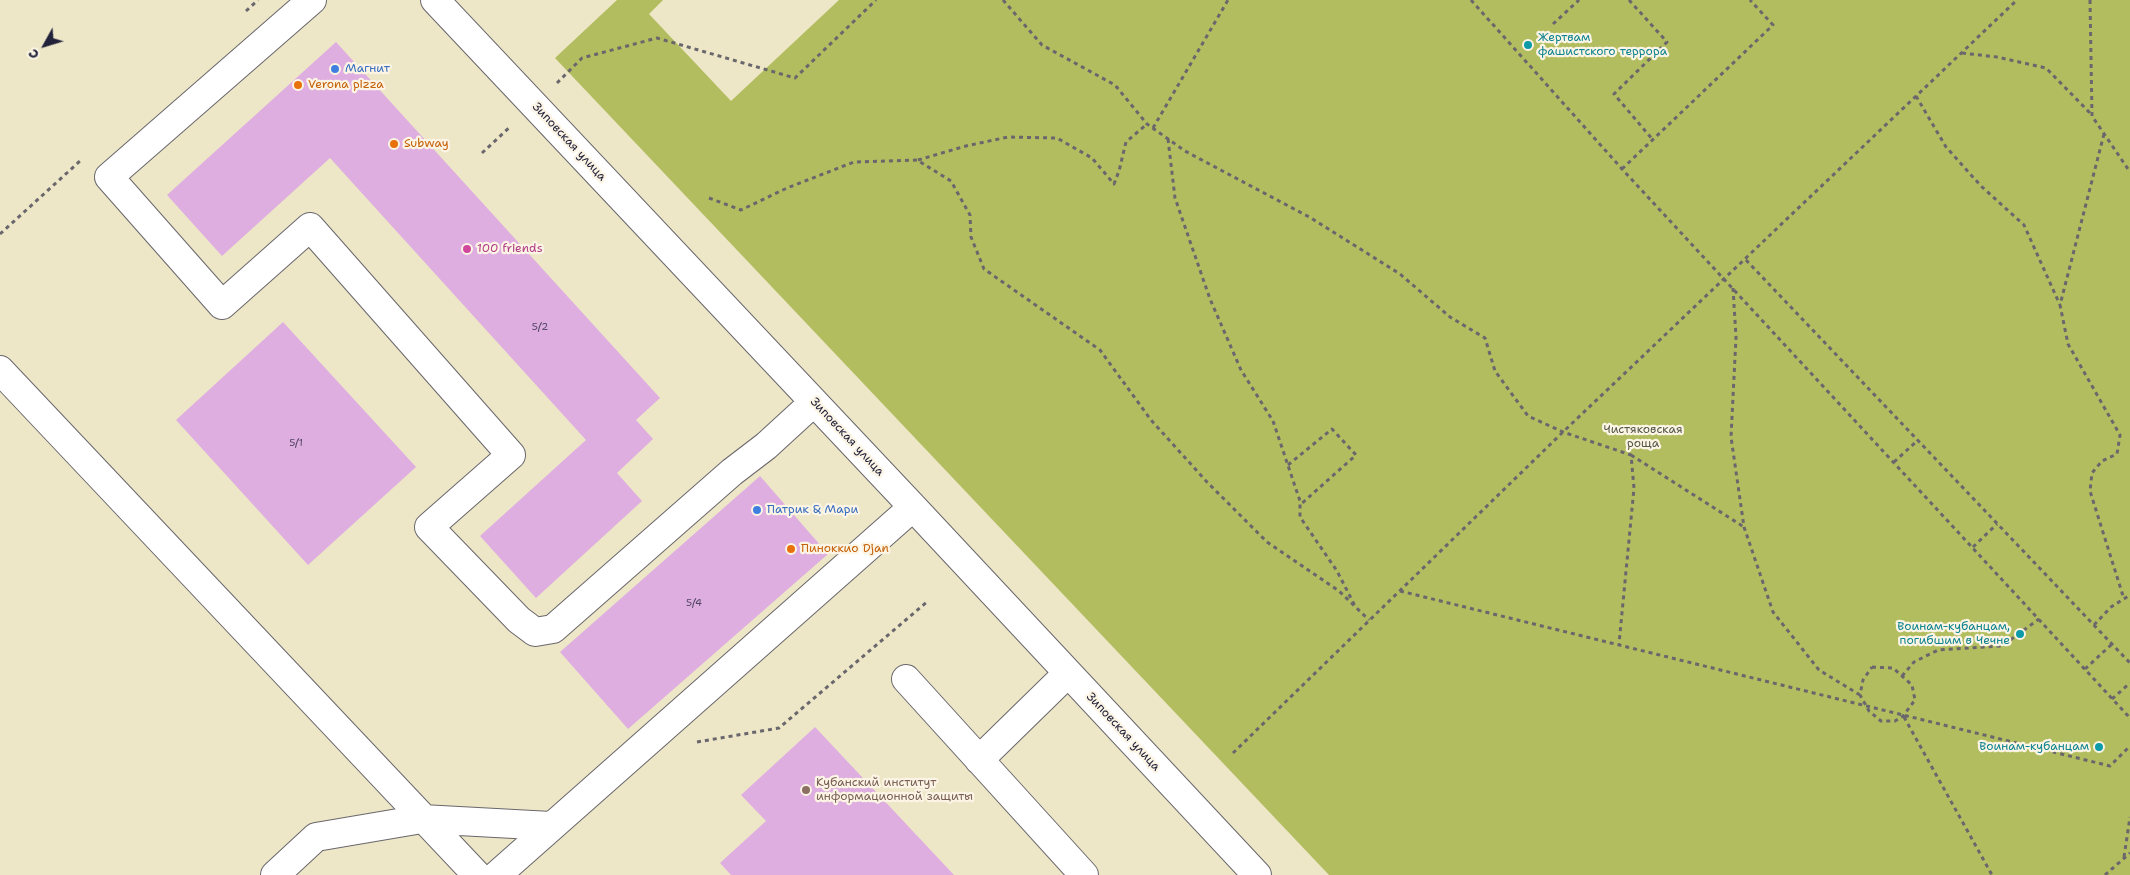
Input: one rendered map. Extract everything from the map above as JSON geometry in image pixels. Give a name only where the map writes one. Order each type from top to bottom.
[{"type":"street","points":[[312,0],[109,177],[222,305],[310,227],[511,455],[429,527],[519,620],[535,632],[553,629],[732,472],[766,446],[814,402]]},
{"type":"street","name":"Зиповская улица","points":[[435,0],[913,507],[1256,875]]},
{"type":"street","points":[[0,370],[477,875]]},
{"type":"street","points":[[497,875],[913,507]]},
{"type":"street","points":[[979,760],[1068,673]]},
{"type":"street","points":[[906,679],[1084,875]]},
{"type":"street","points":[[275,875],[316,837],[422,818],[551,826]]},
{"type":"path","points":[[582,58],[657,38],[795,78],[876,0]]},
{"type":"path","points":[[1003,0],[1042,45],[1115,85],[1147,124],[1185,151],[1311,218],[1400,274],[1450,317],[1485,338],[1495,371],[1528,416],[1563,432],[1632,455],[1744,527]]},
{"type":"path","points":[[1153,128],[1228,0]]},
{"type":"path","points":[[1471,0],[1622,169],[2130,718]]},
{"type":"path","points":[[1553,24],[1579,0]]},
{"type":"path","points":[[1629,0],[1667,42],[1614,94],[1653,140]]},
{"type":"path","points":[[1622,169],[1773,25],[1750,0]]},
{"type":"path","points":[[1232,754],[1563,432],[1726,280],[2018,0]]},
{"type":"path","points":[[2090,0],[2092,116]]},
{"type":"path","points":[[1962,53],[1997,57],[2046,68],[2092,116],[2130,172]]},
{"type":"path","points":[[1916,96],[1946,146],[1982,186],[2024,225],[2060,305],[2068,344],[2120,434],[2117,454],[2102,461],[2092,473],[2090,491],[2124,599]]},
{"type":"path","points":[[709,198],[741,210],[787,188],[854,162],[917,160],[966,146],[1008,137],[1056,138],[1092,158],[1114,184],[1126,142],[1147,124]]},
{"type":"path","points":[[2060,305],[2104,134]]},
{"type":"path","points":[[1168,139],[1175,198],[1210,299],[1241,370],[1274,421],[1300,505],[1300,516],[1336,571],[1356,608]]},
{"type":"path","points":[[917,160],[951,181],[970,215],[971,237],[984,269],[1100,350],[1151,420],[1207,482],[1266,542],[1339,591],[1369,620]]},
{"type":"path","points":[[1746,260],[2130,663]]},
{"type":"path","points":[[1733,288],[1736,337],[1731,437],[1744,527],[1773,612],[1819,670],[1860,695],[1869,711],[1881,721],[1895,721],[1903,716],[1915,700],[1912,685],[1893,668],[1872,667],[1863,680],[1860,695]]},
{"type":"path","points":[[1288,465],[1332,429],[1356,455],[1300,505]]},
{"type":"path","points":[[1894,462],[1918,440]]},
{"type":"path","points":[[1619,644],[1634,488],[1632,455]]},
{"type":"path","points":[[1973,547],[1997,524]]},
{"type":"path","points":[[1400,591],[2110,766],[2130,746]]},
{"type":"path","points":[[2094,625],[2111,607],[2130,595]]},
{"type":"path","points":[[688,744],[778,728],[928,601]]},
{"type":"path","points":[[1902,676],[1914,662],[1938,650],[2002,646],[2039,619]]},
{"type":"path","points":[[2085,669],[2112,644]]},
{"type":"path","points":[[2112,699],[2130,683]]},
{"type":"path","points":[[1903,716],[1992,875]]},
{"type":"path","points":[[2124,857],[2130,817]]},
{"type":"path","points":[[2105,875],[2130,853]]},
{"type":"green space","name":"Чистяковская роща","points":[[617,0],[663,0],[649,14],[731,101],[839,0],[2130,0],[2130,875],[1329,875],[555,58]]},
{"type":"building","points":[[336,42],[660,398],[636,420],[653,439],[617,473],[642,501],[536,598],[480,536],[586,440],[330,158],[222,256],[167,195]]},
{"type":"building","points":[[283,322],[416,467],[308,565],[176,420]]},
{"type":"building","points":[[760,476],[828,554],[628,729],[560,652]]},
{"type":"building","points":[[815,727],[954,875],[731,875],[720,863],[766,821],[741,795]]},
{"type":"place","name":"Жертвам фашистского террора","points":[[1528,45]]},
{"type":"place","name":"Магнит","points":[[335,69]]},
{"type":"place","name":"Verona pizza","points":[[298,85]]},
{"type":"place","name":"Subway","points":[[394,144]]},
{"type":"place","name":"100 friends","points":[[467,249]]},
{"type":"place","name":"Патрик & Мари","points":[[757,510]]},
{"type":"place","name":"Пиноккио Djan","points":[[791,549]]},
{"type":"place","name":"Воинам-кубанцам, погибшим в Чечне","points":[[2020,634]]},
{"type":"place","name":"Воинам-кубанцам","points":[[2099,747]]},
{"type":"place","name":"Кубанский институт информационной защиты","points":[[806,790]]}]
